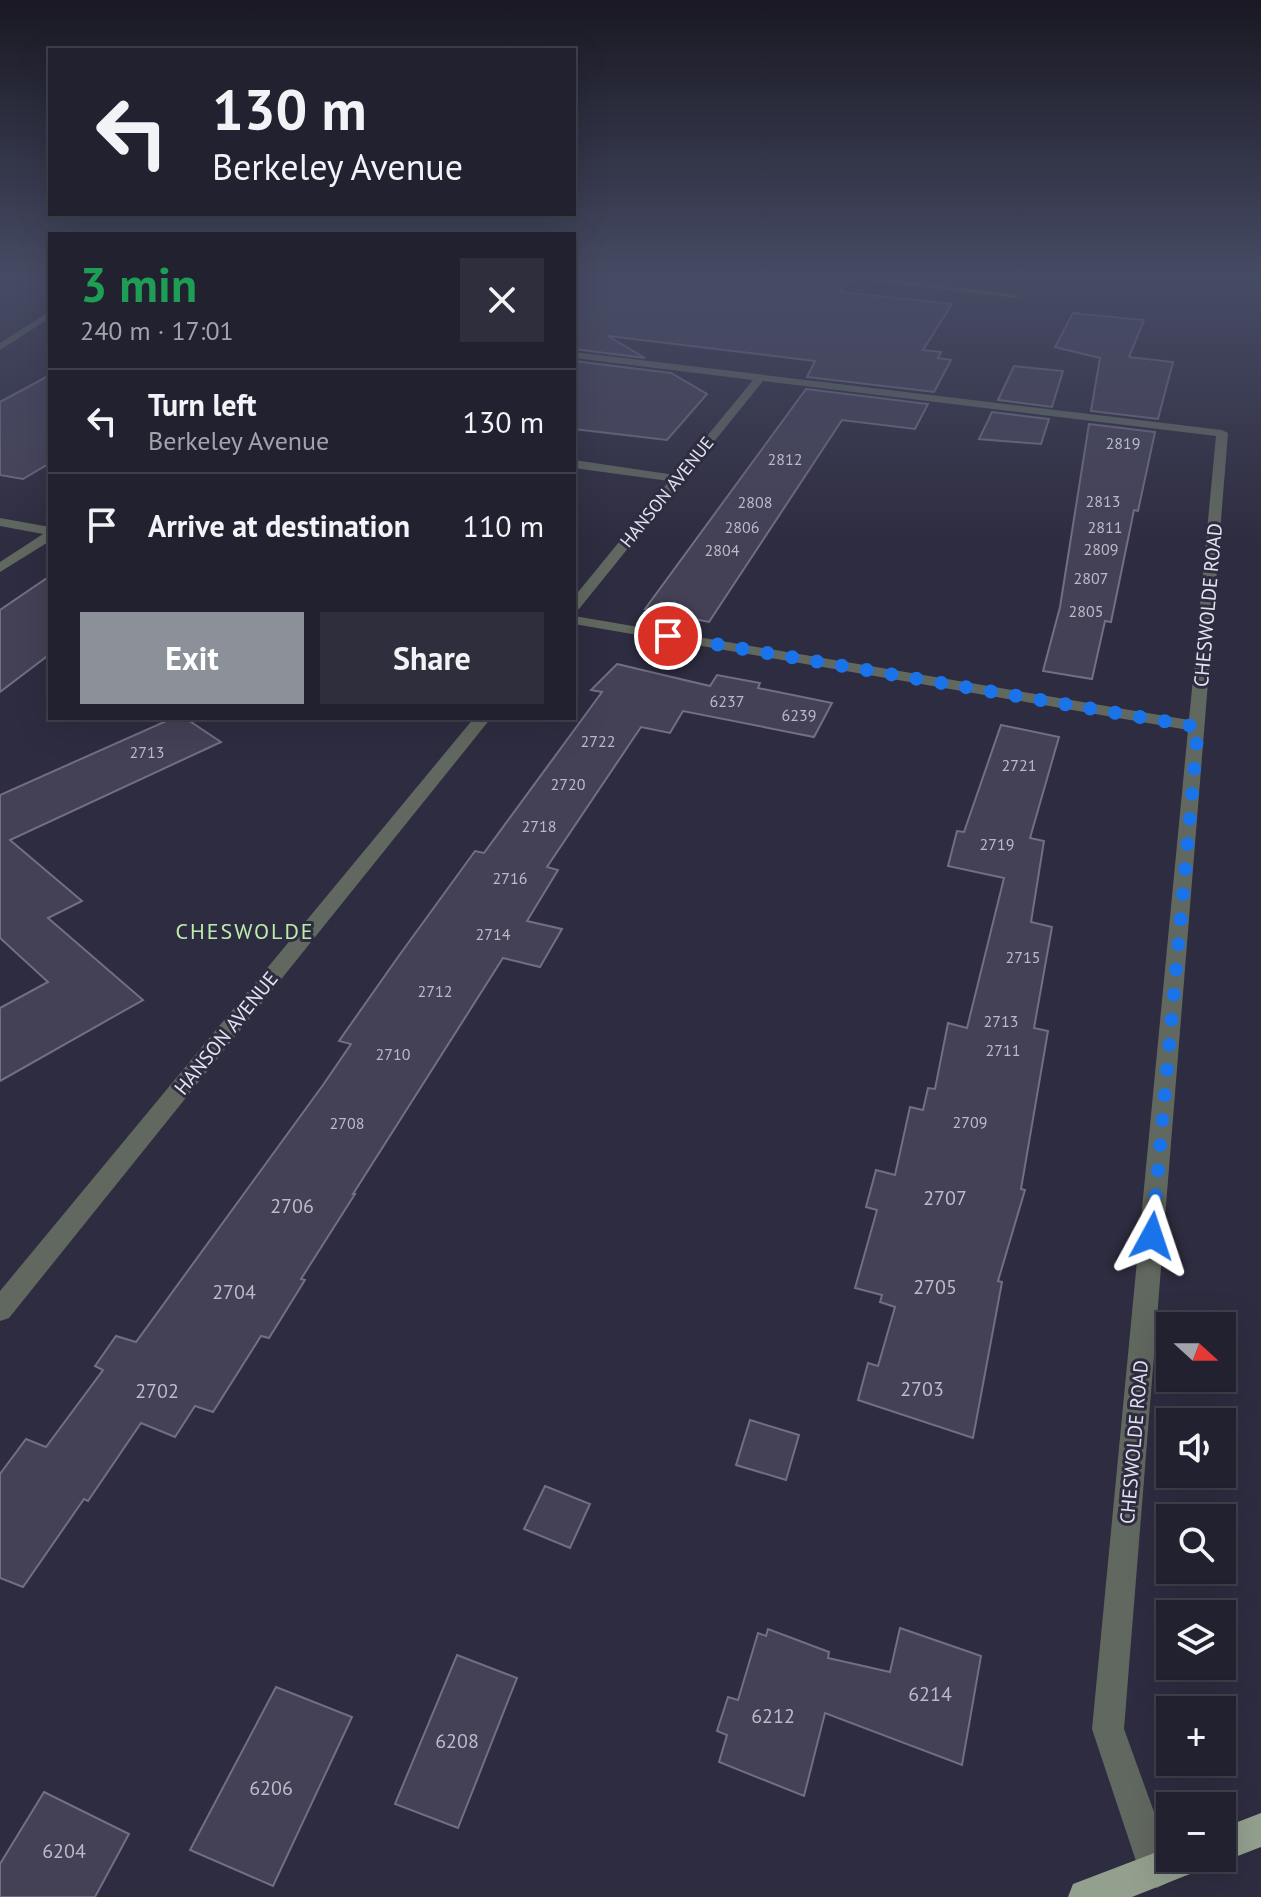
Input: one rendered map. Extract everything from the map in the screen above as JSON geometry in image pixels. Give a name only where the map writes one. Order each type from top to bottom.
[{"type":"main road","points":[[1236,1840],[1261,1830]]},
{"type":"main road","points":[[1086,1897],[1156,1870]]},
{"type":"street","points":[[659,366],[760,378]]},
{"type":"street","name":"CHESWOLDE ROAD","points":[[760,378],[1222,433],[1108,1729],[1156,1830]]},
{"type":"street","name":"HANSON AVENUE","points":[[576,604],[760,378]]},
{"type":"street","points":[[576,464],[678,479]]},
{"type":"street","points":[[0,522],[48,533]]},
{"type":"street","points":[[0,568],[48,534]]},
{"type":"street","points":[[576,620],[1198,727]]},
{"type":"street","name":"HANSON AVENUE","points":[[0,1310],[481,720]]},
{"type":"building","points":[[576,366],[611,366],[671,373],[707,394],[667,440],[576,429]]},
{"type":"building","points":[[813,366],[948,366],[934,392],[807,377]]},
{"type":"building","points":[[1014,366],[1063,371],[1052,407],[998,400]]},
{"type":"building","points":[[1099,366],[1172,366],[1158,419],[1091,411]]},
{"type":"building","points":[[48,376],[48,464],[23,479],[0,475],[0,402]]},
{"type":"building","points":[[806,389],[928,404],[915,429],[842,420],[709,622],[645,609]]},
{"type":"building","points":[[992,412],[1049,419],[1041,444],[979,439]]},
{"type":"building","points":[[1089,424],[1155,432],[1138,511],[1134,510],[1111,622],[1105,621],[1092,679],[1043,671],[1060,607]]},
{"type":"building","points":[[48,577],[48,656],[0,692],[0,610]]},
{"type":"building","points":[[617,664],[710,686],[717,675],[760,683],[758,688],[832,703],[814,737],[683,711],[670,733],[641,727],[547,867],[558,870],[527,921],[562,929],[540,967],[503,958],[353,1194],[269,1338],[261,1336],[213,1412],[195,1406],[175,1437],[141,1423],[88,1501],[84,1499],[23,1587],[0,1578],[0,1474],[26,1439],[46,1447],[103,1370],[95,1366],[116,1336],[136,1342],[351,1044],[339,1041],[398,957],[475,851],[484,853],[602,692],[591,690]]},
{"type":"building","points":[[169,720],[188,720],[221,742],[10,840],[82,901],[48,918],[143,1000],[0,1081],[0,1008],[48,982],[0,938],[0,795]]},
{"type":"building","points":[[1001,725],[1059,737],[1030,838],[1044,841],[1031,922],[1052,927],[1034,1028],[1048,1031],[1021,1189],[1025,1190],[998,1281],[1002,1282],[973,1438],[858,1400],[868,1363],[878,1366],[895,1307],[880,1302],[882,1295],[855,1288],[877,1210],[866,1207],[876,1170],[895,1175],[910,1107],[923,1110],[928,1088],[935,1089],[948,1023],[967,1028],[1004,878],[948,866],[957,831],[964,832]]},
{"type":"building","points":[[750,1420],[799,1435],[786,1480],[736,1465]]},
{"type":"building","points":[[545,1486],[590,1504],[570,1548],[524,1529]]},
{"type":"building","points":[[900,1628],[981,1656],[962,1765],[825,1713],[804,1796],[719,1762],[727,1735],[717,1731],[728,1697],[738,1700],[758,1633],[766,1636],[768,1629],[829,1652],[828,1658],[890,1672]]},
{"type":"building","points":[[457,1655],[517,1678],[458,1828],[395,1804]]},
{"type":"building","points":[[276,1687],[352,1717],[273,1886],[190,1850]]},
{"type":"building","points":[[44,1792],[129,1834],[95,1897],[0,1897],[0,1864]]},
{"type":"district","name":"CHESWOLDE","points":[[245,931]]},
{"type":"route","points":[[668,636],[1198,727],[1152,1236]]}]
